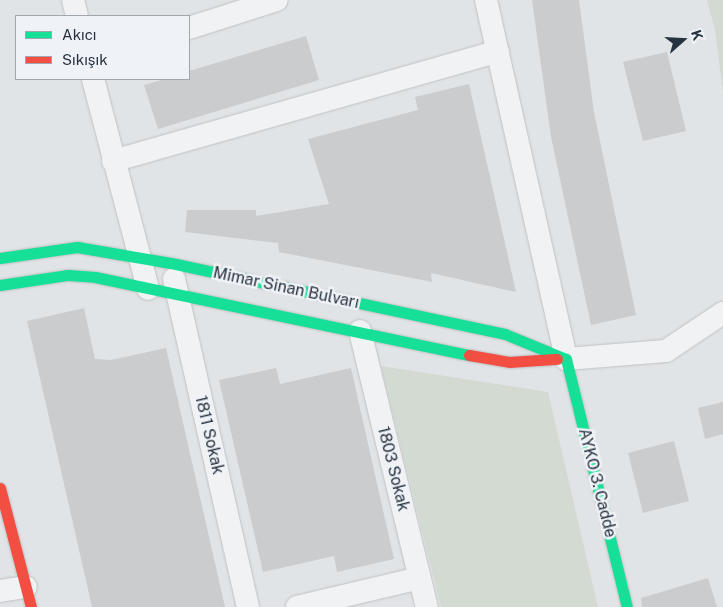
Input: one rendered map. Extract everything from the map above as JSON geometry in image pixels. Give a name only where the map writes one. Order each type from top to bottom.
[{"type":"street","points":[[72,0],[77,15]]},
{"type":"street","points":[[190,28],[277,0]]},
{"type":"street","points":[[486,0],[566,359]]},
{"type":"street","points":[[113,161],[498,51]]},
{"type":"street","points":[[93,80],[148,289]]},
{"type":"street","name":"Mimar Sinan Bulvarı","points":[[0,258],[77,247],[171,263],[505,334],[566,359]]},
{"type":"street","name":"1811 Sokak","points":[[171,263],[248,607]]},
{"type":"street","name":"Mimar Sinan Bulvarı","points":[[0,285],[68,276],[95,277],[360,331],[435,349],[510,362],[666,352],[723,313]]},
{"type":"street","name":"1803 Sokak","points":[[360,331],[426,607]]},
{"type":"street","name":"AYKO 3. Cadde","points":[[566,359],[627,607]]},
{"type":"street","points":[[0,488],[28,597],[0,591]]},
{"type":"street","points":[[297,607],[420,578]]},
{"type":"shaded area","points":[[707,0],[723,0],[723,92],[715,30]]},
{"type":"shaded area","points":[[381,366],[548,392],[598,607],[441,607]]},
{"type":"building","points":[[532,0],[579,0],[594,112],[636,315],[591,325],[551,137]]},
{"type":"building","points":[[306,36],[319,80],[158,129],[144,85],[162,80],[190,80],[190,71]]},
{"type":"building","points":[[667,52],[686,131],[643,141],[623,62]]},
{"type":"building","points":[[469,84],[516,292],[431,273],[432,282],[279,252],[278,243],[185,232],[187,210],[256,210],[256,216],[329,204],[308,139],[418,110],[415,97]]},
{"type":"building","points":[[84,308],[95,359],[111,360],[166,348],[225,607],[92,607],[27,321]]},
{"type":"building","points":[[276,368],[280,384],[351,368],[394,559],[337,572],[334,556],[263,572],[219,380]]},
{"type":"building","points":[[723,402],[723,434],[705,439],[698,408]]},
{"type":"building","points":[[674,441],[689,501],[643,513],[628,453]]},
{"type":"building","points":[[708,578],[717,607],[642,607],[641,598]]},
{"type":"traffic: fast","points":[[0,258],[77,247],[171,263],[505,334],[566,359]]},
{"type":"traffic: fast","points":[[0,285],[68,275],[95,277],[469,355]]},
{"type":"traffic: fast","points":[[566,359],[627,607]]},
{"type":"traffic: jam","points":[[469,355],[510,362],[557,359]]},
{"type":"traffic: jam","points":[[0,488],[31,607]]}]
